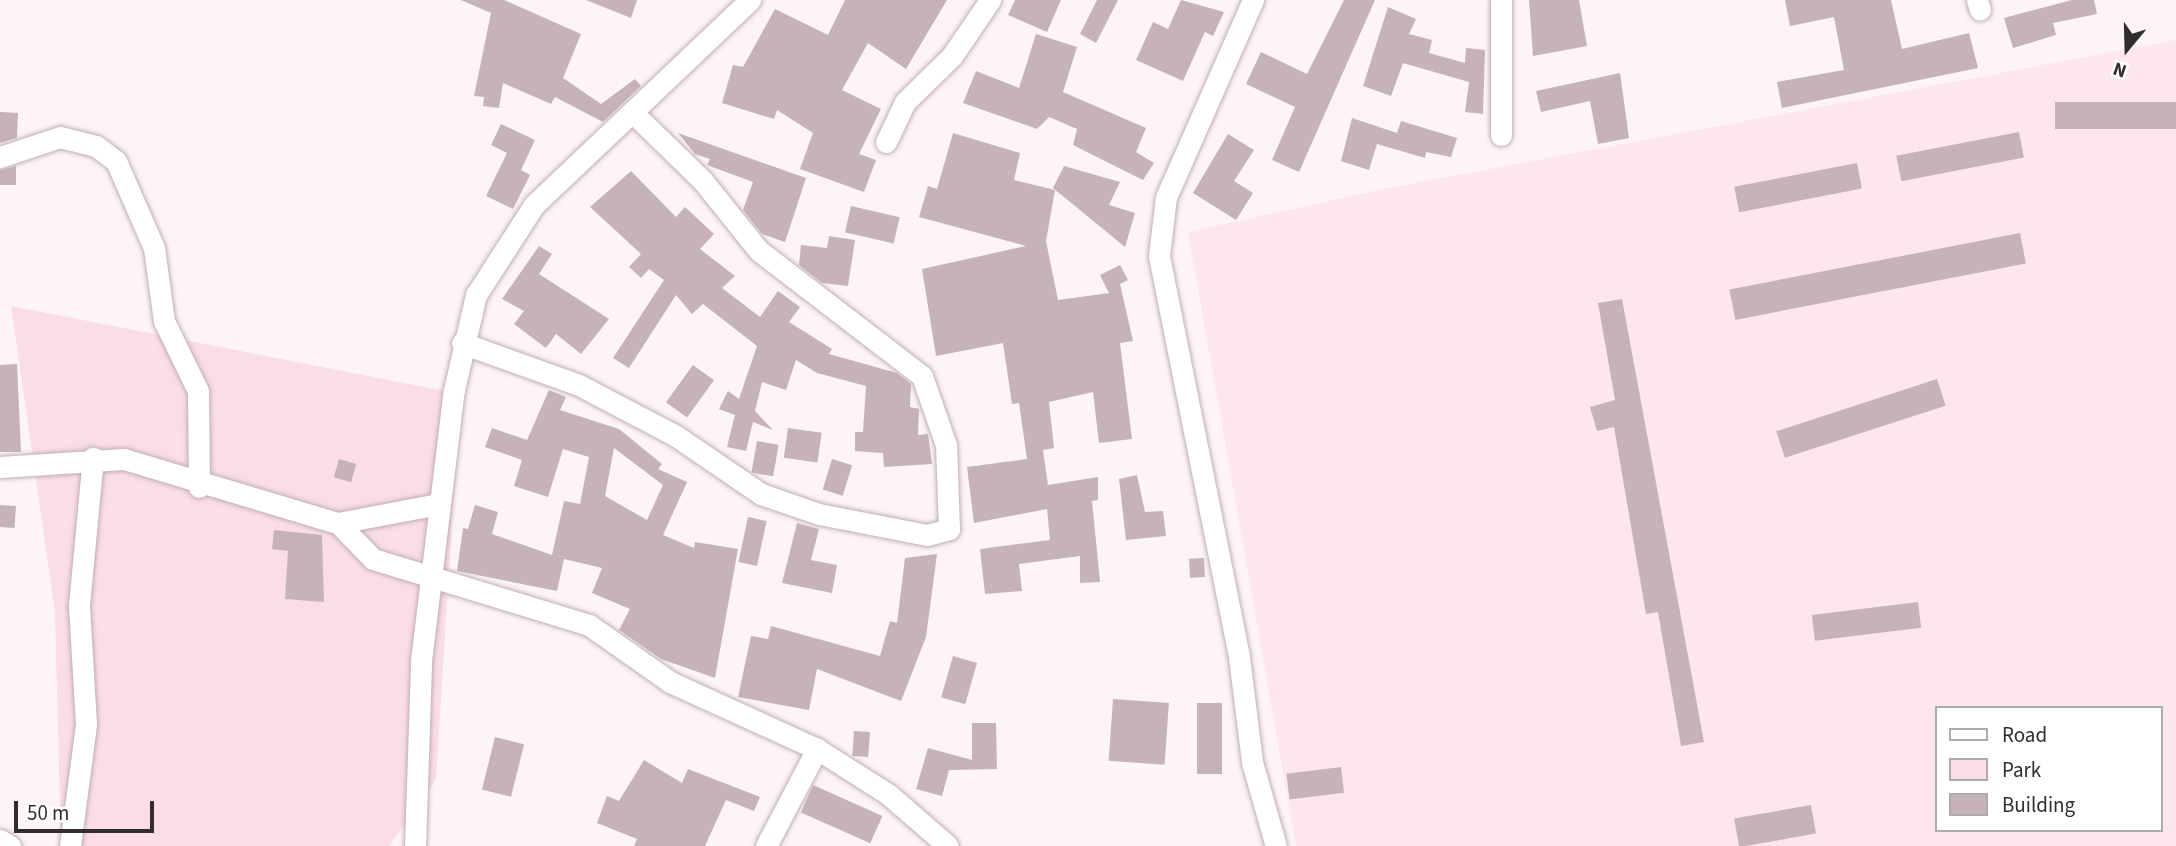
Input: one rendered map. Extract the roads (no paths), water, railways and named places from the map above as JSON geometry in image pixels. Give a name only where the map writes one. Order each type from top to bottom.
[{"type":"street","points":[[415,846],[430,576],[461,343],[476,295],[514,230],[580,157],[634,114],[750,0]]},
{"type":"street","points":[[886,142],[905,102],[952,56],[990,0]]},
{"type":"street","points":[[1253,0],[1166,197],[1159,257],[1239,657],[1252,762],[1276,846]]},
{"type":"street","points":[[1501,0],[1501,135]]},
{"type":"street","points":[[461,343],[579,385],[676,436],[761,494],[819,514],[927,535],[949,528],[946,444],[922,376],[759,251],[694,171],[634,114]]},
{"type":"street","points":[[0,157],[60,137],[96,146],[123,173],[154,248],[164,321],[198,391],[199,486]]},
{"type":"street","points":[[0,467],[93,458],[154,466],[199,486],[338,523],[439,504]]},
{"type":"street","points":[[70,846],[86,724],[79,606],[93,458]]},
{"type":"street","points":[[338,523],[373,559],[566,613],[670,682],[817,749],[898,801],[948,846]]},
{"type":"street","points":[[766,846],[817,749]]},
{"type":"street","points":[[0,840],[10,846]]}]
